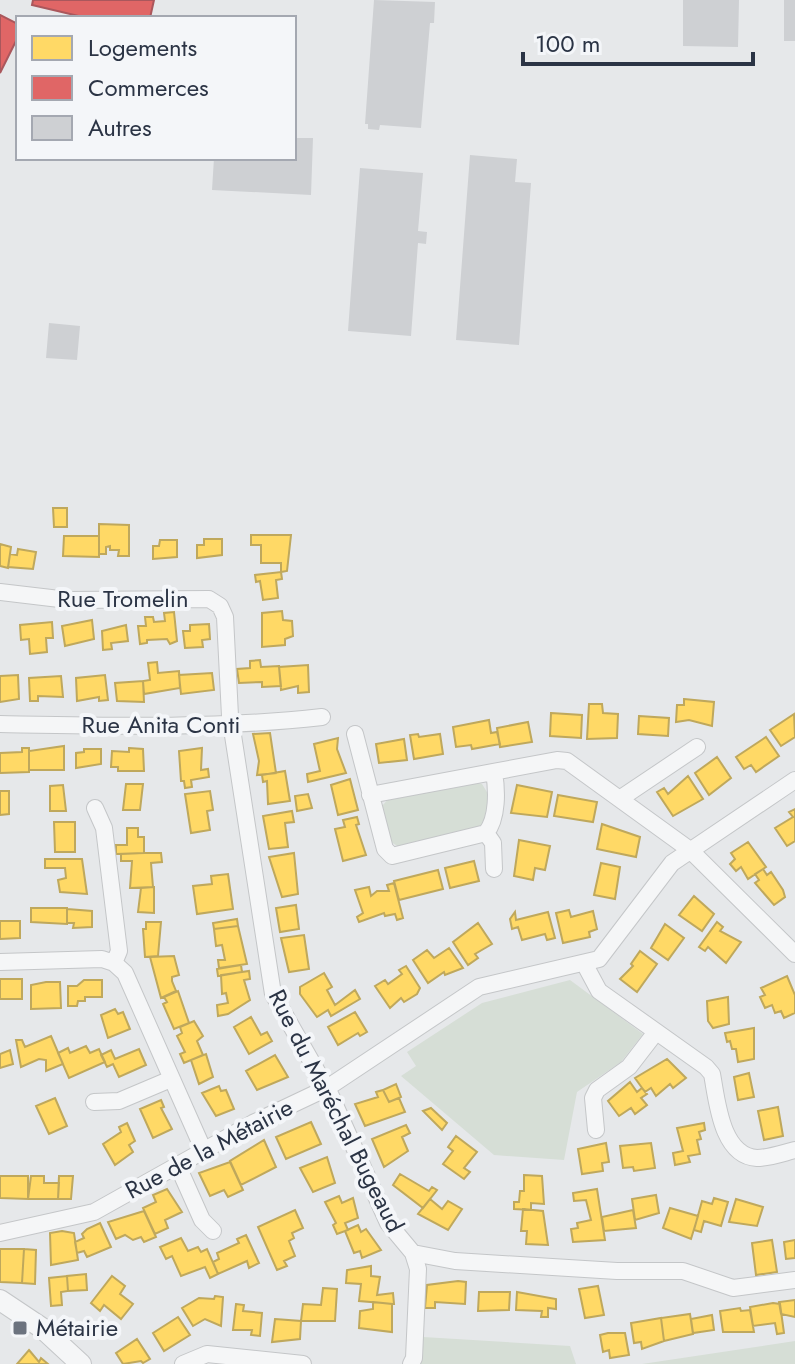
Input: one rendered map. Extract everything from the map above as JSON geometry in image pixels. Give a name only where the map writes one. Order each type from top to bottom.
[{"type":"street","name":"Rue Tromelin","points":[[0,592],[68,600],[209,599],[220,606],[225,617],[232,725]]},
{"type":"street","name":"Rue Anita Conti","points":[[0,724],[232,725],[322,717]]},
{"type":"street","name":"Rue du Maréchal Bugeaud","points":[[232,725],[273,994],[327,1088],[388,1223],[413,1253],[466,1262],[617,1271],[683,1271],[733,1288],[795,1280]]},
{"type":"street","points":[[355,734],[385,849],[392,856],[486,833],[491,827],[497,788],[494,772]]},
{"type":"street","points":[[621,798],[697,747]]},
{"type":"street","points":[[370,795],[557,760],[567,761],[690,850],[795,954]]},
{"type":"street","name":"Rue de la Métairie","points":[[0,1233],[94,1212],[203,1149],[327,1088],[479,987],[584,963],[605,953],[672,863],[795,780]]},
{"type":"street","points":[[95,808],[104,828],[119,951],[114,963]]},
{"type":"street","points":[[486,833],[493,843],[494,869]]},
{"type":"street","points":[[0,962],[102,959],[114,963],[125,973],[203,1149]]},
{"type":"street","points":[[584,963],[599,991],[712,1074],[727,1138],[749,1156],[758,1158],[795,1150]]},
{"type":"street","points":[[596,1130],[593,1098],[597,1090],[629,1067],[656,1032]]},
{"type":"street","points":[[94,1102],[119,1101],[171,1079]]},
{"type":"street","points":[[177,1164],[202,1220],[213,1231]]},
{"type":"street","points":[[411,1364],[414,1358],[418,1269],[413,1253]]},
{"type":"street","points":[[0,1300],[42,1328],[81,1364]]},
{"type":"street","points":[[183,1364],[207,1354],[303,1364]]},
{"type":"shaded area","points":[[471,782],[482,784],[490,797],[485,822],[480,826],[399,847],[391,842],[382,806],[390,797]]},
{"type":"shaded area","points":[[570,980],[643,1034],[621,1062],[577,1092],[564,1160],[494,1155],[401,1076],[416,1066],[407,1052],[482,1003]]},
{"type":"shaded area","points":[[423,1337],[570,1346],[576,1364],[421,1364]]},
{"type":"shaded area","points":[[795,1341],[795,1364],[642,1364]]},
{"type":"building: Logements","points":[[53,508],[67,508],[67,527],[54,527]]},
{"type":"building: Logements","points":[[99,524],[129,525],[129,556],[118,556],[119,550],[110,550],[110,546],[106,547],[106,554],[99,554]]},
{"type":"building: Logements","points":[[251,535],[291,535],[287,571],[281,572],[281,563],[261,563],[261,545],[251,545]]},
{"type":"building: Logements","points":[[64,536],[99,536],[99,557],[63,556]]},
{"type":"building: Logements","points":[[204,539],[222,539],[222,555],[197,558],[197,545],[204,545]]},
{"type":"building: Logements","points":[[160,540],[177,540],[177,557],[153,559],[153,546],[159,546]]},
{"type":"building: Logements","points":[[0,544],[11,547],[8,568],[0,566]]},
{"type":"building: Logements","points":[[18,549],[36,552],[33,569],[8,567],[10,554],[17,555]]},
{"type":"building: Logements","points":[[281,572],[282,579],[276,580],[278,598],[263,600],[260,581],[256,582],[255,575]]},
{"type":"building: Logements","points":[[282,611],[283,620],[292,621],[293,636],[285,639],[285,645],[262,647],[262,613]]},
{"type":"building: Logements","points":[[174,612],[177,641],[170,644],[167,639],[147,640],[147,643],[140,644],[138,626],[146,626],[145,617],[153,617],[154,622],[165,621],[164,613]]},
{"type":"building: Logements","points":[[92,620],[94,639],[65,646],[62,626]]},
{"type":"building: Logements","points":[[52,622],[53,638],[46,638],[47,652],[30,654],[29,639],[21,640],[20,625]]},
{"type":"building: Logements","points":[[209,624],[210,639],[202,640],[203,647],[185,648],[183,631],[190,631],[190,625]]},
{"type":"building: Logements","points":[[126,625],[128,641],[111,643],[112,649],[103,650],[102,631]]},
{"type":"building: Logements","points":[[260,660],[261,667],[279,666],[281,686],[262,687],[262,682],[239,683],[237,669],[250,668],[250,661]]},
{"type":"building: Logements","points":[[157,662],[158,673],[179,671],[180,688],[144,694],[143,681],[150,680],[148,663]]},
{"type":"building: Logements","points":[[308,665],[309,692],[298,693],[298,686],[281,690],[279,667]]},
{"type":"building: Logements","points":[[212,673],[214,690],[181,694],[179,675]]},
{"type":"building: Logements","points":[[18,675],[19,699],[0,702],[0,676]]},
{"type":"building: Logements","points":[[105,675],[108,700],[99,701],[99,697],[77,701],[76,678]]},
{"type":"building: Logements","points":[[61,676],[63,697],[38,696],[38,701],[30,701],[29,678]]},
{"type":"building: Logements","points":[[143,681],[144,702],[117,701],[115,683]]},
{"type":"building: Logements","points":[[684,699],[714,702],[712,726],[689,720],[676,722],[677,705],[684,705]]},
{"type":"building: Logements","points":[[589,704],[602,704],[603,713],[618,714],[617,738],[587,739]]},
{"type":"building: Logements","points":[[551,713],[582,715],[581,738],[550,736]]},
{"type":"building: Logements","points":[[794,714],[795,737],[781,746],[770,730]]},
{"type":"building: Logements","points":[[639,716],[669,718],[668,736],[638,734]]},
{"type":"building: Logements","points":[[489,720],[491,733],[497,732],[500,744],[472,749],[471,745],[456,747],[453,727]]},
{"type":"building: Logements","points":[[528,722],[532,742],[500,747],[497,728]]},
{"type":"building: Logements","points":[[270,733],[276,773],[257,775],[259,761],[253,734]]},
{"type":"building: Logements","points":[[418,734],[419,737],[440,734],[443,754],[414,759],[410,735]]},
{"type":"building: Logements","points":[[766,737],[779,756],[756,772],[751,765],[744,769],[736,757]]},
{"type":"building: Logements","points":[[338,738],[337,749],[346,773],[308,782],[307,774],[320,771],[314,744]]},
{"type":"building: Logements","points":[[404,739],[407,760],[379,763],[376,744]]},
{"type":"building: Logements","points":[[64,746],[64,770],[29,770],[29,751]]},
{"type":"building: Logements","points":[[22,748],[29,748],[29,772],[0,773],[0,753],[22,752]]},
{"type":"building: Logements","points":[[129,748],[143,749],[144,771],[118,771],[118,767],[111,767],[112,751],[129,752]]},
{"type":"building: Logements","points":[[202,748],[201,770],[208,769],[209,777],[191,780],[192,787],[185,788],[184,781],[181,781],[179,751]]},
{"type":"building: Logements","points":[[84,749],[101,749],[101,764],[76,768],[76,753],[84,752]]},
{"type":"building: Logements","points":[[717,757],[731,778],[709,795],[695,773]]},
{"type":"building: Logements","points":[[285,771],[290,801],[268,804],[267,781],[263,782],[262,775]]},
{"type":"building: Logements","points":[[688,776],[703,799],[673,816],[657,792],[664,788],[668,794]]},
{"type":"building: Logements","points":[[350,779],[358,810],[338,815],[331,785]]},
{"type":"building: Logements","points":[[126,784],[143,784],[140,810],[123,810]]},
{"type":"building: Logements","points":[[63,785],[66,811],[50,811],[50,786]]},
{"type":"building: Logements","points":[[517,785],[552,792],[547,817],[511,813]]},
{"type":"building: Logements","points":[[0,791],[9,791],[9,814],[0,815]]},
{"type":"building: Logements","points":[[210,791],[213,810],[207,811],[210,830],[191,833],[185,794]]},
{"type":"building: Logements","points":[[308,794],[312,808],[297,811],[295,796]]},
{"type":"building: Logements","points":[[558,795],[597,802],[593,822],[554,816]]},
{"type":"building: Logements","points":[[795,809],[795,841],[787,846],[775,828],[793,817],[789,812]]},
{"type":"building: Logements","points":[[292,811],[294,822],[285,823],[288,847],[269,849],[263,816]]},
{"type":"building: Logements","points":[[357,817],[359,824],[356,825],[366,855],[343,861],[335,829],[345,827],[343,820]]},
{"type":"building: Logements","points":[[54,822],[75,822],[75,852],[55,852]]},
{"type":"building: Logements","points":[[602,824],[640,837],[636,857],[597,849]]},
{"type":"building: Logements","points":[[127,828],[138,828],[138,837],[144,837],[144,853],[116,854],[116,845],[127,845]]},
{"type":"building: Logements","points":[[519,840],[550,846],[545,870],[535,868],[533,880],[514,876]]},
{"type":"building: Logements","points":[[748,842],[766,867],[748,879],[741,867],[736,871],[730,864],[735,859],[731,853]]},
{"type":"building: Logements","points":[[161,853],[162,862],[151,863],[153,887],[130,888],[132,861],[121,861],[121,854]]},
{"type":"building: Logements","points":[[294,853],[298,894],[282,897],[269,857]]},
{"type":"building: Logements","points":[[45,859],[82,859],[87,894],[60,892],[58,880],[66,878],[65,868],[45,868]]},
{"type":"building: Logements","points":[[474,861],[479,881],[450,888],[445,868]]},
{"type":"building: Logements","points":[[601,863],[620,867],[615,899],[594,895]]},
{"type":"building: Logements","points":[[763,869],[767,875],[771,872],[783,890],[785,897],[774,905],[755,883],[759,880],[755,874]]},
{"type":"building: Logements","points":[[438,870],[443,889],[399,900],[394,881]]},
{"type":"building: Logements","points":[[228,874],[233,909],[197,914],[193,886],[212,884],[211,876]]},
{"type":"building: Logements","points":[[394,883],[403,918],[397,920],[395,914],[385,916],[384,913],[359,922],[357,917],[363,913],[355,890],[369,887],[371,896],[377,891],[389,891],[387,885]]},
{"type":"building: Logements","points":[[154,887],[154,913],[138,912],[141,888]]},
{"type":"building: Logements","points":[[694,896],[714,914],[702,931],[679,915]]},
{"type":"building: Logements","points":[[296,905],[299,929],[280,932],[276,908]]},
{"type":"building: Logements","points":[[31,908],[67,908],[67,924],[31,922]]},
{"type":"building: Logements","points":[[67,909],[92,911],[92,927],[73,928],[74,923],[67,923]]},
{"type":"building: Logements","points":[[569,910],[571,917],[593,911],[597,929],[589,932],[590,937],[563,943],[556,913]]},
{"type":"building: Logements","points":[[515,912],[516,920],[548,912],[555,938],[547,940],[545,934],[522,940],[518,927],[512,929],[510,919]]},
{"type":"building: Logements","points":[[237,919],[238,926],[214,929],[213,923]]},
{"type":"building: Logements","points":[[0,921],[20,921],[20,938],[0,939]]},
{"type":"building: Logements","points":[[146,922],[161,922],[158,956],[145,957],[143,929],[146,929]]},
{"type":"building: Logements","points":[[717,922],[723,927],[720,931],[741,942],[726,963],[708,947],[705,951],[699,947]]},
{"type":"building: Logements","points":[[478,923],[492,944],[475,954],[478,958],[468,965],[453,942]]},
{"type":"building: Logements","points":[[665,924],[684,938],[668,960],[651,948]]},
{"type":"building: Logements","points":[[238,926],[247,964],[219,968],[218,960],[225,960],[222,945],[216,946],[214,929]]},
{"type":"building: Logements","points":[[304,935],[309,969],[289,972],[281,938]]},
{"type":"building: Logements","points":[[449,948],[463,968],[445,975],[444,972],[428,983],[413,960],[427,950],[434,958]]},
{"type":"building: Logements","points":[[640,951],[657,964],[637,992],[620,979],[633,966],[631,964]]},
{"type":"building: Logements","points":[[174,956],[179,975],[172,977],[176,991],[161,998],[150,957]]},
{"type":"building: Logements","points":[[241,965],[242,972],[218,976],[217,969]]},
{"type":"building: Logements","points":[[406,966],[420,988],[417,994],[404,1002],[401,998],[390,1008],[375,986],[385,980],[388,984],[402,974],[399,970]]},
{"type":"building: Logements","points":[[249,971],[250,979],[244,980],[250,1000],[228,1014],[218,1016],[217,1005],[228,1003],[226,993],[222,994],[221,975]]},
{"type":"building: Logements","points":[[324,973],[332,987],[327,990],[335,1005],[355,990],[360,999],[331,1016],[328,1010],[317,1017],[300,994],[300,987]]},
{"type":"building: Logements","points":[[787,976],[795,995],[795,1013],[784,1018],[781,1011],[775,1013],[772,1005],[765,1008],[760,997],[765,995],[761,988]]},
{"type":"building: Logements","points":[[0,979],[22,979],[22,999],[0,999]]},
{"type":"building: Logements","points":[[84,980],[102,980],[102,997],[85,997],[85,1001],[78,1001],[77,1006],[68,1006],[68,986],[77,986]]},
{"type":"building: Logements","points":[[60,982],[61,1008],[31,1009],[31,985]]},
{"type":"building: Logements","points":[[178,991],[189,1023],[174,1029],[163,1004],[167,1002],[164,997]]},
{"type":"building: Logements","points":[[728,997],[729,1024],[713,1028],[708,1021],[707,1001]]},
{"type":"building: Logements","points":[[115,1009],[118,1014],[123,1012],[130,1029],[108,1038],[101,1015]]},
{"type":"building: Logements","points":[[355,1012],[367,1032],[360,1036],[358,1033],[338,1045],[328,1027]]},
{"type":"building: Logements","points":[[251,1017],[261,1035],[267,1032],[272,1041],[249,1054],[234,1027]]},
{"type":"building: Logements","points":[[194,1021],[203,1036],[197,1041],[203,1055],[184,1063],[180,1054],[185,1052],[177,1036],[182,1033],[180,1027]]},
{"type":"building: Logements","points":[[754,1028],[754,1059],[738,1062],[736,1049],[732,1049],[730,1041],[727,1042],[725,1033]]},
{"type":"building: Logements","points":[[51,1036],[63,1064],[46,1071],[46,1060],[39,1059],[21,1067],[16,1040],[22,1040],[25,1047]]},
{"type":"building: Logements","points":[[86,1046],[90,1053],[99,1049],[105,1062],[69,1078],[58,1053],[68,1048],[70,1053]]},
{"type":"building: Logements","points":[[139,1049],[146,1065],[119,1077],[113,1064],[107,1067],[101,1055],[111,1050],[115,1059]]},
{"type":"building: Logements","points":[[10,1050],[13,1064],[0,1068],[0,1054]]},
{"type":"building: Logements","points":[[206,1054],[213,1077],[199,1084],[191,1060]]},
{"type":"building: Logements","points":[[275,1055],[288,1077],[257,1090],[246,1071]]},
{"type":"building: Logements","points":[[667,1059],[686,1078],[673,1088],[670,1084],[656,1096],[651,1088],[645,1092],[635,1078]]},
{"type":"building: Logements","points":[[749,1073],[754,1097],[738,1100],[734,1077]]},
{"type":"building: Logements","points":[[630,1082],[637,1092],[642,1088],[647,1094],[641,1098],[647,1105],[635,1114],[631,1108],[619,1116],[608,1101]]},
{"type":"building: Logements","points":[[396,1084],[401,1097],[389,1102],[383,1090]]},
{"type":"building: Logements","points":[[219,1086],[221,1091],[226,1090],[234,1109],[216,1116],[202,1093]]},
{"type":"building: Logements","points":[[383,1090],[389,1102],[399,1098],[405,1112],[365,1126],[355,1104],[378,1097],[376,1092]]},
{"type":"building: Logements","points":[[55,1098],[67,1126],[49,1134],[36,1106]]},
{"type":"building: Logements","points":[[161,1100],[164,1107],[161,1108],[172,1129],[153,1138],[140,1109]]},
{"type":"building: Logements","points":[[778,1107],[783,1136],[764,1140],[758,1111]]},
{"type":"building: Logements","points":[[431,1108],[447,1123],[442,1130],[423,1111]]},
{"type":"building: Logements","points":[[311,1122],[321,1144],[286,1159],[276,1137]]},
{"type":"building: Logements","points":[[127,1123],[135,1141],[129,1145],[133,1152],[115,1165],[103,1144],[121,1132],[119,1127]]},
{"type":"building: Logements","points":[[704,1123],[705,1130],[699,1132],[701,1139],[697,1140],[700,1154],[688,1156],[690,1162],[675,1165],[673,1153],[683,1151],[677,1128]]},
{"type":"building: Logements","points":[[406,1125],[410,1133],[402,1137],[408,1151],[384,1167],[372,1139]]},
{"type":"building: Logements","points":[[456,1136],[477,1152],[464,1168],[470,1172],[464,1179],[443,1164],[453,1151],[448,1147]]},
{"type":"building: Logements","points":[[264,1140],[276,1167],[241,1185],[230,1161]]},
{"type":"building: Logements","points":[[606,1143],[609,1162],[602,1163],[603,1171],[582,1174],[578,1149]]},
{"type":"building: Logements","points":[[651,1143],[655,1168],[634,1171],[633,1167],[623,1168],[620,1146]]},
{"type":"building: Logements","points":[[327,1157],[335,1183],[313,1192],[300,1168]]},
{"type":"building: Logements","points":[[230,1162],[243,1190],[228,1197],[224,1190],[210,1196],[199,1173]]},
{"type":"building: Logements","points":[[400,1174],[429,1191],[432,1187],[437,1190],[423,1208],[393,1185]]},
{"type":"building: Logements","points":[[524,1175],[542,1176],[544,1204],[531,1203],[531,1210],[514,1209],[514,1202],[519,1202],[520,1191],[524,1191]]},
{"type":"building: Logements","points":[[0,1176],[28,1176],[28,1199],[0,1198]]},
{"type":"building: Logements","points":[[31,1176],[44,1176],[44,1183],[59,1183],[58,1199],[28,1199]]},
{"type":"building: Logements","points":[[59,1176],[73,1176],[71,1199],[58,1199]]},
{"type":"building: Logements","points":[[167,1189],[182,1212],[165,1220],[168,1228],[155,1234],[143,1208],[156,1202],[153,1195]]},
{"type":"building: Logements","points":[[597,1189],[605,1240],[573,1242],[571,1229],[578,1228],[577,1223],[591,1220],[586,1200],[574,1201],[573,1193]]},
{"type":"building: Logements","points":[[656,1195],[659,1213],[635,1220],[632,1199]]},
{"type":"building: Logements","points":[[339,1196],[342,1203],[353,1198],[358,1218],[345,1223],[348,1230],[337,1234],[333,1225],[336,1223],[325,1202]]},
{"type":"building: Logements","points":[[714,1198],[728,1202],[721,1226],[704,1221],[701,1232],[694,1230],[702,1201],[712,1204]]},
{"type":"building: Logements","points":[[430,1199],[442,1209],[448,1201],[462,1209],[448,1230],[418,1214]]},
{"type":"building: Logements","points":[[736,1199],[763,1207],[757,1226],[729,1222]]},
{"type":"building: Logements","points":[[670,1208],[698,1216],[691,1239],[663,1228]]},
{"type":"building: Logements","points":[[523,1209],[543,1211],[548,1245],[526,1244],[527,1231],[521,1231]]},
{"type":"building: Logements","points":[[295,1210],[303,1228],[292,1233],[294,1238],[289,1241],[295,1256],[284,1261],[287,1266],[277,1270],[258,1227]]},
{"type":"building: Logements","points":[[633,1210],[636,1228],[604,1231],[602,1217]]},
{"type":"building: Logements","points":[[144,1211],[156,1237],[144,1242],[141,1237],[133,1240],[125,1235],[116,1239],[108,1222]]},
{"type":"building: Logements","points":[[100,1223],[111,1247],[87,1257],[84,1251],[77,1253],[75,1242],[84,1238],[82,1234],[87,1229]]},
{"type":"building: Logements","points":[[358,1225],[361,1232],[366,1229],[381,1250],[362,1258],[360,1251],[354,1253],[345,1231]]},
{"type":"building: Logements","points":[[50,1233],[74,1233],[78,1260],[51,1265]]},
{"type":"building: Logements","points":[[246,1235],[259,1263],[249,1268],[247,1261],[218,1274],[213,1262],[219,1259],[217,1253],[239,1243],[237,1239]]},
{"type":"building: Logements","points":[[181,1238],[188,1251],[198,1247],[201,1252],[207,1249],[218,1274],[210,1278],[205,1267],[181,1276],[172,1256],[166,1259],[160,1247]]},
{"type":"building: Logements","points":[[772,1240],[777,1272],[756,1275],[752,1243]]},
{"type":"building: Logements","points":[[795,1240],[795,1258],[786,1259],[784,1242]]},
{"type":"building: Logements","points":[[0,1249],[24,1249],[22,1283],[0,1282]]},
{"type":"building: Logements","points":[[24,1249],[36,1250],[35,1284],[22,1283]]},
{"type":"building: Logements","points":[[371,1266],[371,1276],[380,1277],[377,1295],[393,1293],[394,1304],[359,1301],[361,1284],[346,1283],[347,1270]]},
{"type":"building: Logements","points":[[86,1274],[87,1290],[68,1291],[67,1276]]},
{"type":"building: Logements","points":[[67,1276],[68,1291],[61,1292],[62,1305],[51,1306],[49,1278]]},
{"type":"building: Logements","points":[[112,1276],[125,1286],[120,1294],[133,1304],[121,1319],[104,1305],[100,1311],[91,1303]]},
{"type":"building: Logements","points":[[466,1282],[465,1304],[435,1302],[435,1308],[425,1308],[427,1285]]},
{"type":"building: Logements","points":[[598,1286],[604,1315],[585,1318],[579,1289]]},
{"type":"building: Logements","points":[[323,1288],[337,1289],[335,1321],[301,1321],[303,1304],[321,1305]]},
{"type":"building: Logements","points":[[479,1292],[510,1292],[509,1310],[478,1311]]},
{"type":"building: Logements","points":[[517,1292],[556,1299],[556,1309],[548,1308],[548,1317],[541,1317],[542,1311],[516,1310]]},
{"type":"building: Logements","points":[[215,1296],[223,1297],[221,1326],[205,1319],[193,1326],[182,1308],[199,1298],[214,1299]]},
{"type":"building: Logements","points":[[795,1300],[795,1317],[781,1314],[779,1302]]},
{"type":"building: Logements","points":[[373,1302],[392,1304],[392,1332],[359,1328],[360,1311],[373,1309]]},
{"type":"building: Logements","points":[[236,1304],[244,1305],[243,1311],[262,1313],[260,1336],[251,1335],[252,1330],[233,1330]]},
{"type":"building: Logements","points":[[780,1304],[784,1333],[777,1334],[775,1323],[753,1326],[750,1307]]},
{"type":"building: Logements","points":[[740,1308],[741,1311],[750,1310],[754,1332],[723,1332],[720,1311]]},
{"type":"building: Logements","points":[[690,1314],[693,1334],[664,1341],[661,1318]]},
{"type":"building: Logements","points":[[712,1315],[714,1330],[693,1333],[691,1319]]},
{"type":"building: Logements","points":[[178,1317],[190,1335],[164,1351],[153,1333]]},
{"type":"building: Logements","points":[[661,1318],[664,1341],[642,1349],[641,1342],[634,1343],[631,1323]]},
{"type":"building: Logements","points":[[275,1319],[301,1321],[300,1339],[272,1342]]},
{"type":"building: Logements","points":[[625,1333],[629,1355],[610,1358],[609,1350],[603,1352],[600,1335]]},
{"type":"building: Logements","points":[[137,1339],[150,1359],[143,1363],[123,1364],[116,1353]]},
{"type":"building: Logements","points":[[29,1350],[39,1362],[41,1358],[48,1364],[17,1364]]},
{"type":"building: Commerces","points":[[33,0],[154,0],[150,16],[79,16],[32,5]]},
{"type":"building: Commerces","points":[[0,15],[16,23],[16,41],[0,73]]},
{"type":"building: Autres","points":[[374,0],[435,2],[434,23],[430,23],[421,128],[380,125],[379,130],[368,129],[368,124],[365,124]]},
{"type":"building: Autres","points":[[683,0],[739,0],[738,47],[683,46]]},
{"type":"building: Autres","points":[[784,0],[795,0],[795,41],[784,41]]},
{"type":"building: Autres","points":[[296,138],[313,138],[311,195],[212,190],[214,160],[296,160]]},
{"type":"building: Autres","points":[[470,155],[517,159],[515,182],[531,183],[519,345],[456,340]]},
{"type":"building: Autres","points":[[360,168],[423,173],[418,231],[427,232],[426,244],[418,243],[411,336],[348,331]]},
{"type":"building: Autres","points":[[49,323],[80,326],[77,360],[46,358]]},
{"type":"place","name":"Métairie","points":[[20,1328]]}]
